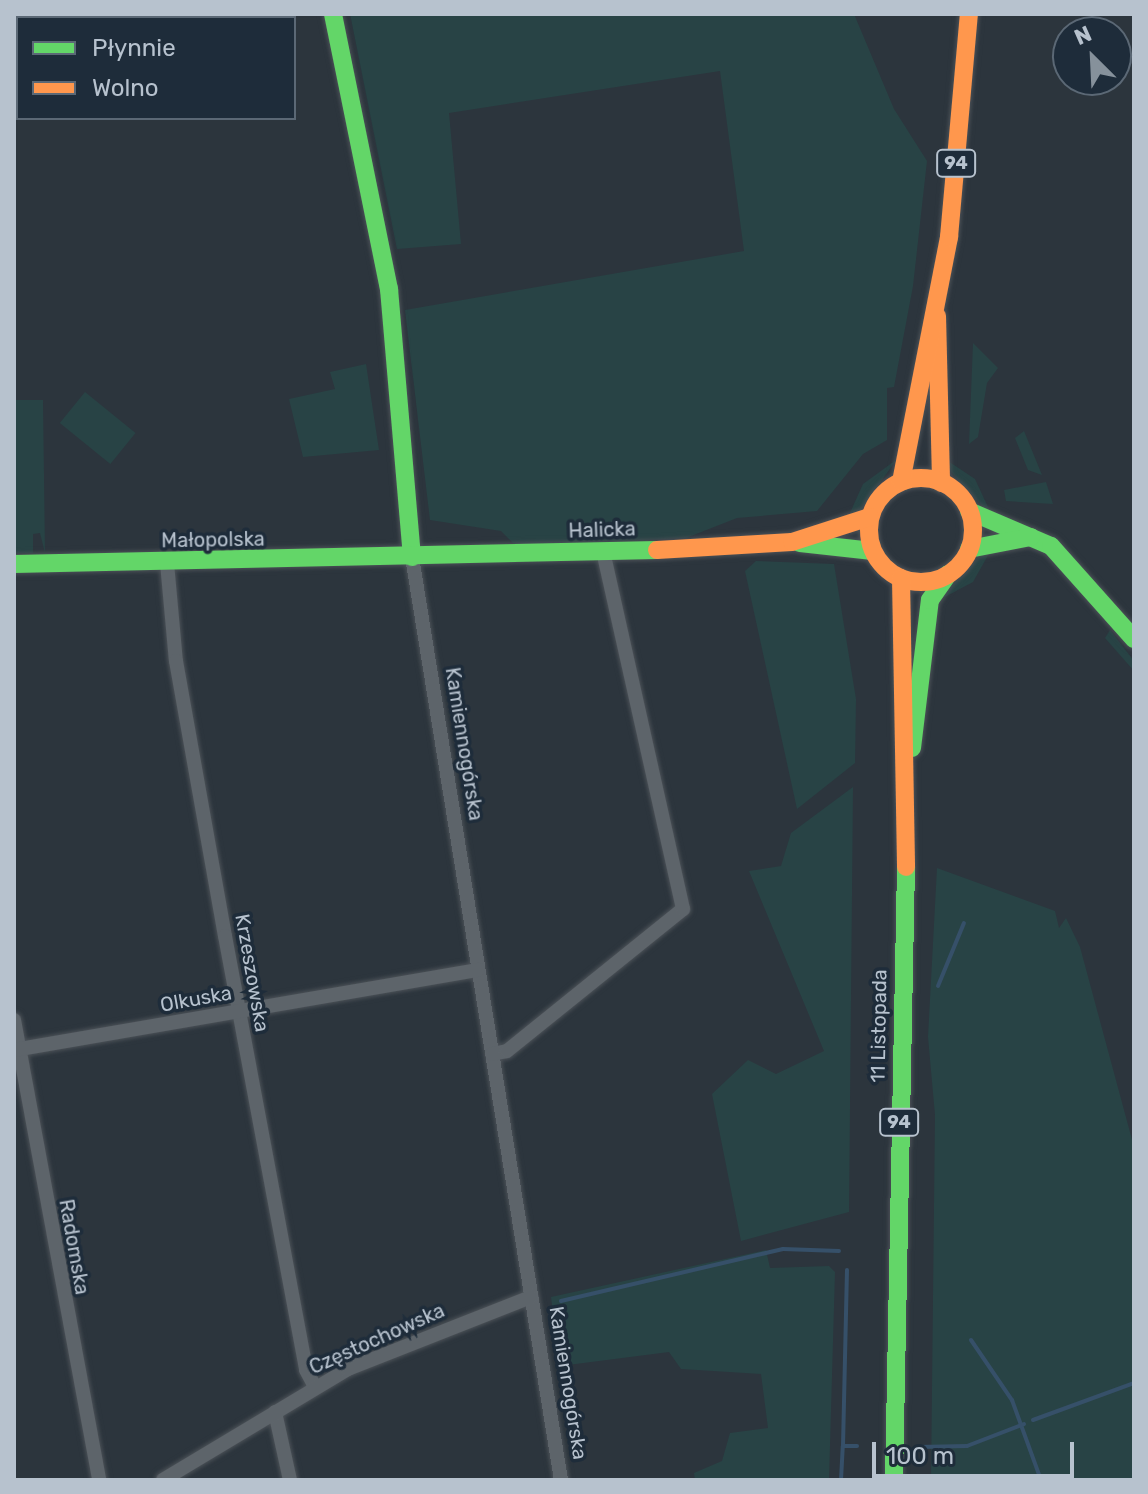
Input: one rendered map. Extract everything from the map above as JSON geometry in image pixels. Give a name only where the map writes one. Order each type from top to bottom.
[{"type":"main road","name":"Kamiennogórska","points":[[333,14],[387,278],[412,557]]},
{"type":"main road","name":"94","points":[[870,517],[901,482],[936,311],[969,14]]},
{"type":"main road","name":"94","points":[[936,311],[941,483]]},
{"type":"main road","points":[[901,482],[941,483],[969,511],[1059,552],[1134,639]]},
{"type":"main road","points":[[969,511],[969,549],[1031,537]]},
{"type":"main road","name":"Halicka","points":[[792,542],[870,517]]},
{"type":"main road","points":[[870,517],[873,551],[901,578],[948,574]]},
{"type":"main road","name":"Halicka","points":[[412,557],[603,552],[792,542],[873,551]]},
{"type":"main road","name":"94","points":[[948,574],[969,549]]},
{"type":"main road","name":"Małopolska","points":[[14,564],[412,557]]},
{"type":"main road","name":"11 Listopada","points":[[908,765],[930,600],[948,574]]},
{"type":"main road","name":"11 Listopada","points":[[894,1480],[908,765],[901,578]]},
{"type":"street","points":[[500,1052],[683,909],[603,552]]},
{"type":"street","name":"Kamiennogórska","points":[[412,557],[478,970],[500,1052],[531,1297],[561,1480]]},
{"type":"street","name":"Krzeszowska","points":[[167,563],[176,661],[239,1012],[306,1370],[315,1387]]},
{"type":"street","name":"Olkuska","points":[[16,1050],[478,970]]},
{"type":"street","name":"Radomska","points":[[14,1020],[16,1050],[99,1480]]},
{"type":"street","name":"Częstochowska","points":[[163,1480],[315,1387],[531,1297]]},
{"type":"street","points":[[275,1412],[290,1480]]},
{"type":"green space","points":[[158,14],[232,14],[196,16]]},
{"type":"green space","points":[[350,14],[854,14],[894,109],[927,161],[913,286],[894,387],[887,388],[887,440],[863,454],[817,511],[737,518],[686,538],[516,546],[501,531],[430,520],[405,310],[744,251],[720,71],[449,113],[461,244],[397,249]]},
{"type":"green space","points":[[973,343],[998,368],[987,383],[978,437],[969,444]]},
{"type":"green space","points":[[366,364],[379,450],[303,457],[289,399],[335,389],[330,372]]},
{"type":"green space","points":[[85,392],[136,433],[110,464],[60,423]]},
{"type":"green space","points":[[14,400],[43,400],[45,553],[40,533],[33,534],[33,553],[14,553]]},
{"type":"green space","points":[[1024,431],[1042,475],[1028,470],[1015,438]]},
{"type":"green space","points":[[896,460],[859,513],[849,515],[863,484]]},
{"type":"green space","points":[[948,461],[975,479],[993,518],[951,472]]},
{"type":"green space","points":[[1046,482],[1053,504],[1006,501],[1004,490]]},
{"type":"green space","points":[[991,550],[973,582],[939,600],[980,556]]},
{"type":"green space","points":[[756,561],[834,564],[856,699],[855,763],[797,809],[745,571]]},
{"type":"green space","points":[[1110,630],[1134,661],[1134,671],[1105,638]]},
{"type":"green space","points":[[853,787],[849,1212],[741,1241],[712,1094],[748,1060],[776,1074],[824,1051],[749,871],[781,866],[791,833]]},
{"type":"green space","points":[[937,868],[1055,911],[1059,928],[1066,918],[1080,947],[1134,1147],[1134,1480],[931,1480],[935,1115],[928,1037]]},
{"type":"green space","points":[[766,1250],[770,1268],[829,1266],[835,1272],[829,1480],[695,1480],[694,1473],[722,1461],[730,1433],[768,1428],[761,1374],[681,1369],[669,1352],[560,1366],[551,1297]]},
{"type":"waterway","points":[[938,986],[964,923]]},
{"type":"waterway","points":[[561,1301],[783,1249],[839,1251]]},
{"type":"waterway","points":[[843,1446],[847,1270]]},
{"type":"waterway","points":[[971,1340],[1012,1400],[1041,1480]]},
{"type":"waterway","points":[[1033,1420],[1134,1383]]},
{"type":"waterway","points":[[918,1447],[967,1446],[1024,1424]]},
{"type":"waterway","points":[[841,1480],[843,1446],[857,1446]]},
{"type":"traffic: fast","points":[[333,14],[389,289],[412,557]]},
{"type":"traffic: fast","points":[[969,511],[1051,546],[1134,639]]},
{"type":"traffic: fast","points":[[969,549],[1031,537]]},
{"type":"traffic: fast","points":[[800,543],[873,551]]},
{"type":"traffic: fast","points":[[14,564],[657,550]]},
{"type":"traffic: fast","points":[[912,748],[930,600],[948,574]]},
{"type":"traffic: fast","points":[[894,1480],[906,867]]},
{"type":"traffic: slow","points":[[901,482],[949,237],[969,14]]},
{"type":"traffic: slow","points":[[937,316],[941,483]]},
{"type":"traffic: slow","points":[[921,478],[941,482],[964,501],[973,530],[969,550],[950,573],[921,582],[901,578],[878,559],[869,530],[873,510],[892,487],[921,478]]},
{"type":"traffic: slow","points":[[657,550],[792,542],[870,517]]},
{"type":"traffic: slow","points":[[901,578],[906,867]]}]
